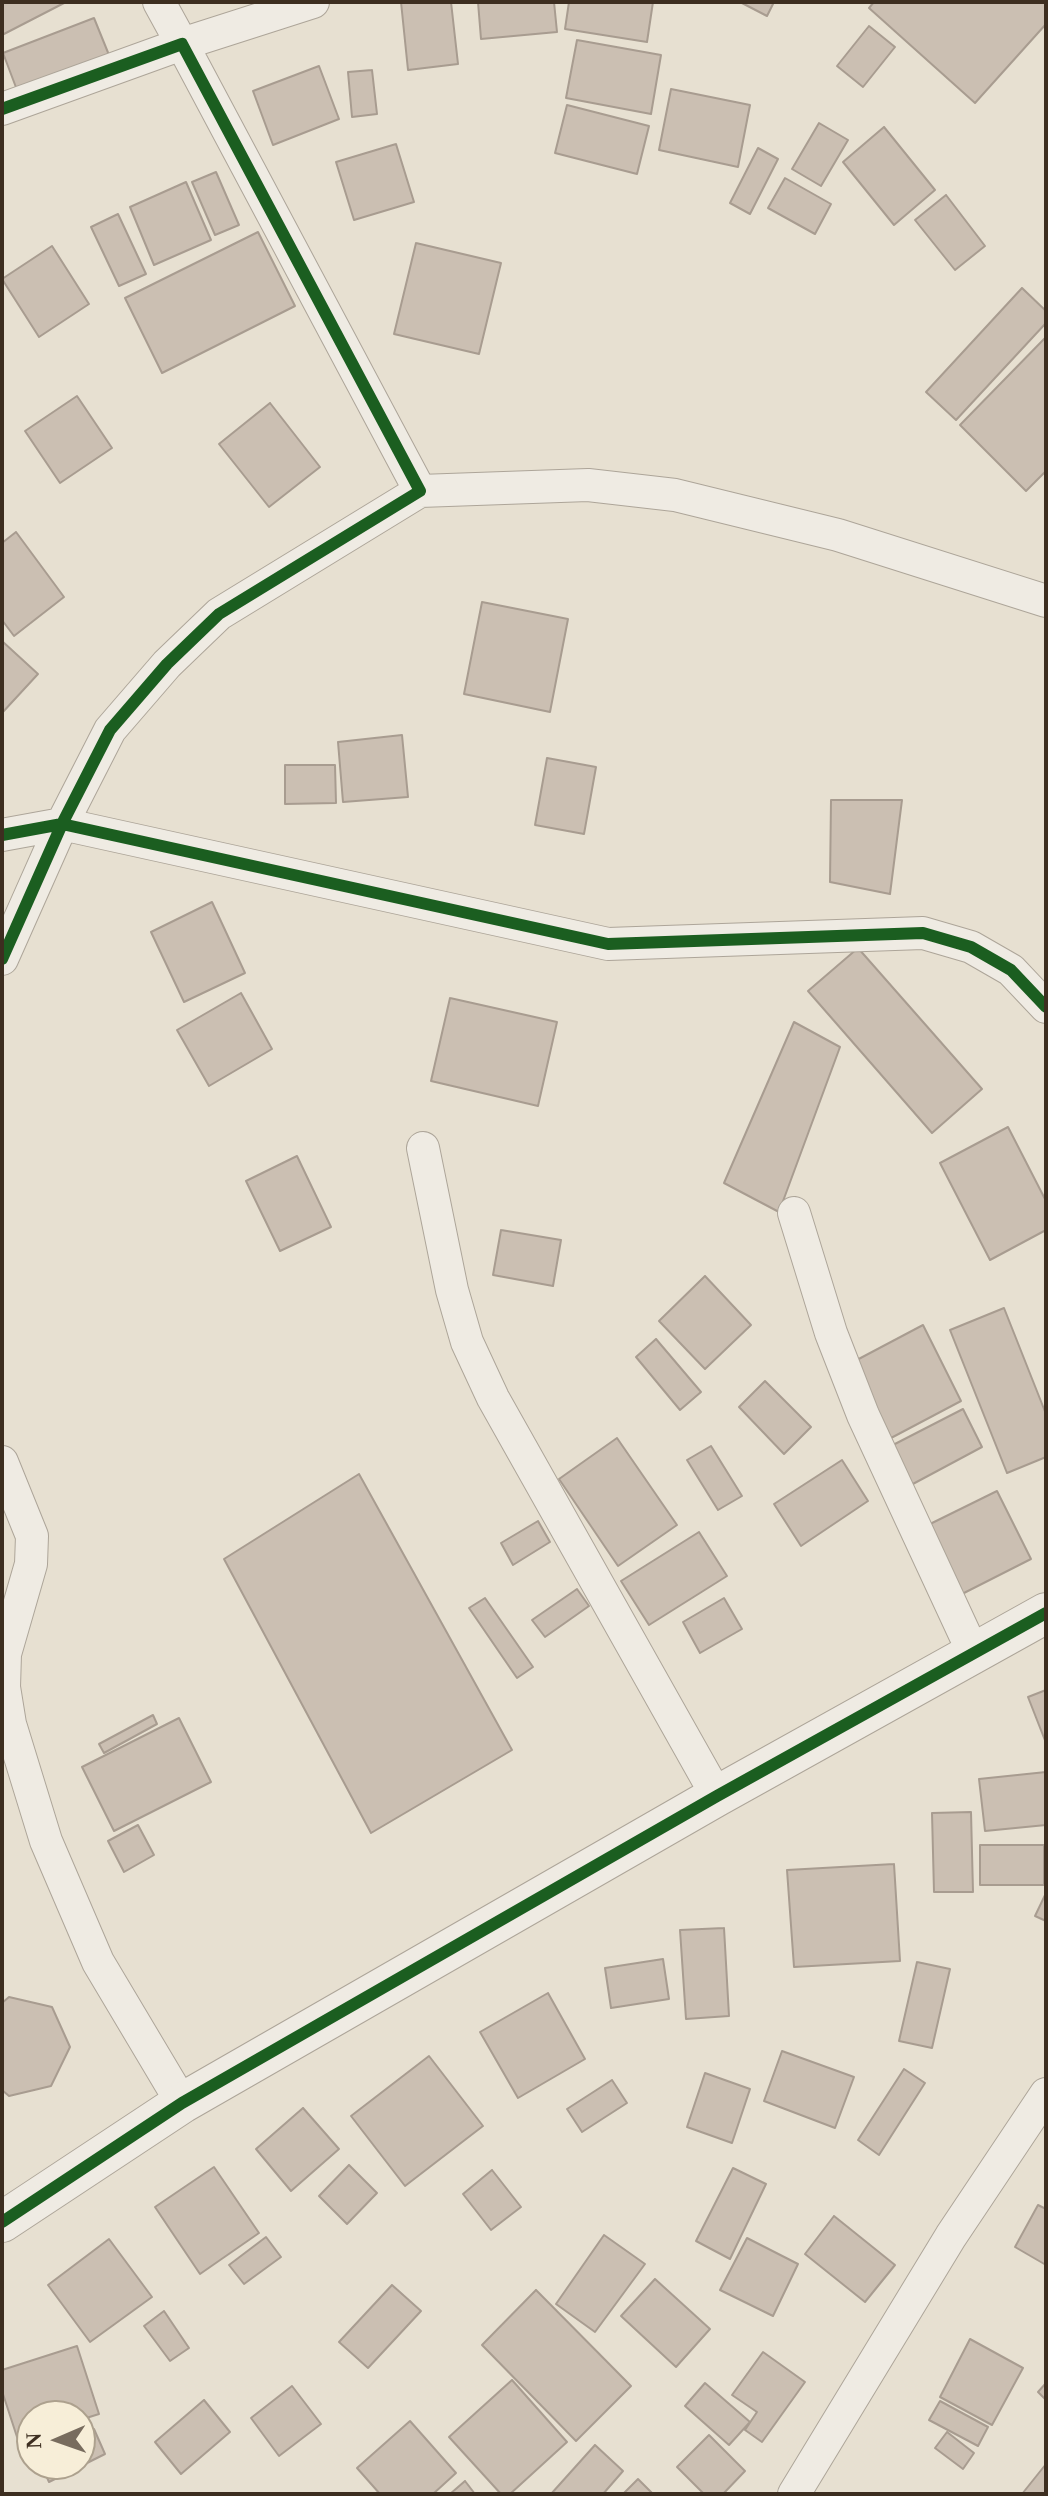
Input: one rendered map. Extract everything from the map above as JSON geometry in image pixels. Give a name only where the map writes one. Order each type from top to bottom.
[{"type":"street","points":[[159,2],[420,491]]},
{"type":"street","points":[[2,109],[182,44],[313,2]]},
{"type":"street","points":[[2,959],[62,824],[110,730],[167,664],[219,614],[420,491],[588,485],[675,495],[838,535],[1046,601]]},
{"type":"street","points":[[2,835],[62,824],[608,944],[923,933],[971,947],[1011,970],[1046,1007]]},
{"type":"street","points":[[423,1148],[452,1290],[467,1342],[493,1398],[717,1796]]},
{"type":"street","points":[[794,1213],[831,1333],[863,1415],[973,1652]]},
{"type":"street","points":[[2,1462],[32,1536],[31,1564],[5,1654],[4,1687],[10,1724],[46,1841],[98,1962],[182,2103]]},
{"type":"street","points":[[2,2222],[182,2103],[717,1796],[1046,1613]]},
{"type":"street","points":[[794,2494],[951,2236],[1046,2094]]},
{"type":"building","points":[[2,2],[66,2],[2,35]]},
{"type":"building","points":[[401,2],[451,2],[458,64],[408,70]]},
{"type":"building","points":[[478,2],[554,2],[557,32],[481,39]]},
{"type":"building","points":[[569,2],[653,2],[647,42],[565,29]]},
{"type":"building","points":[[740,2],[774,2],[767,16]]},
{"type":"building","points":[[874,2],[1043,2],[1046,4],[1046,24],[975,103],[869,8]]},
{"type":"building","points":[[94,18],[109,55],[17,90],[3,53]]},
{"type":"building","points":[[869,26],[895,47],[863,87],[837,66]]},
{"type":"building","points":[[577,40],[661,55],[651,114],[566,98]]},
{"type":"building","points":[[319,66],[339,119],[273,145],[253,91]]},
{"type":"building","points":[[372,70],[377,114],[352,117],[348,72]]},
{"type":"building","points":[[671,89],[750,105],[738,167],[659,150]]},
{"type":"building","points":[[567,105],[649,126],[637,174],[555,153]]},
{"type":"building","points":[[819,123],[848,140],[821,186],[792,169]]},
{"type":"building","points":[[884,127],[935,190],[894,225],[843,162]]},
{"type":"building","points":[[396,144],[414,202],[354,220],[336,162]]},
{"type":"building","points":[[758,148],[778,159],[750,214],[730,203]]},
{"type":"building","points":[[216,172],[239,225],[215,235],[192,182]]},
{"type":"building","points":[[785,178],[831,204],[815,234],[768,208]]},
{"type":"building","points":[[186,182],[211,240],[154,265],[130,207]]},
{"type":"building","points":[[946,195],[985,246],[955,270],[915,220]]},
{"type":"building","points":[[118,214],[146,274],[119,286],[91,227]]},
{"type":"building","points":[[258,232],[295,306],[162,373],[125,298]]},
{"type":"building","points":[[416,243],[501,263],[479,354],[394,334]]},
{"type":"building","points":[[52,246],[89,304],[39,337],[2,279]]},
{"type":"building","points":[[1022,288],[1046,311],[1046,323],[956,420],[926,392]]},
{"type":"building","points":[[1046,337],[1046,471],[1026,491],[960,425]]},
{"type":"building","points":[[77,396],[112,448],[60,483],[25,431]]},
{"type":"building","points":[[270,403],[320,467],[269,507],[219,444]]},
{"type":"building","points":[[16,532],[64,597],[14,636],[2,620],[2,543]]},
{"type":"building","points":[[482,602],[568,619],[550,712],[464,694]]},
{"type":"building","points":[[2,641],[38,674],[2,713]]},
{"type":"building","points":[[402,735],[408,797],[343,802],[338,742]]},
{"type":"building","points":[[547,758],[596,767],[584,834],[535,825]]},
{"type":"building","points":[[285,765],[335,765],[336,803],[285,804]]},
{"type":"building","points":[[831,800],[902,800],[890,894],[830,882]]},
{"type":"building","points":[[212,902],[245,973],[184,1002],[151,932]]},
{"type":"building","points":[[858,948],[982,1089],[932,1133],[808,991]]},
{"type":"building","points":[[241,993],[272,1049],[209,1086],[177,1030]]},
{"type":"building","points":[[450,998],[557,1022],[538,1106],[431,1081]]},
{"type":"building","points":[[794,1022],[840,1047],[779,1212],[724,1183]]},
{"type":"building","points":[[1008,1127],[1046,1201],[1046,1230],[990,1260],[940,1163]]},
{"type":"building","points":[[297,1156],[331,1227],[280,1251],[246,1181]]},
{"type":"building","points":[[501,1230],[561,1240],[553,1286],[493,1275]]},
{"type":"building","points":[[705,1276],[751,1325],[705,1369],[659,1321]]},
{"type":"building","points":[[1004,1308],[1046,1414],[1046,1457],[1007,1473],[950,1330]]},
{"type":"building","points":[[923,1325],[961,1401],[891,1438],[853,1362]]},
{"type":"building","points":[[656,1339],[701,1392],[680,1410],[636,1357]]},
{"type":"building","points":[[765,1381],[811,1427],[784,1454],[739,1407]]},
{"type":"building","points":[[963,1409],[982,1447],[911,1485],[891,1446]]},
{"type":"building","points":[[617,1438],[677,1525],[618,1566],[559,1479]]},
{"type":"building","points":[[711,1446],[742,1496],[718,1510],[687,1460]]},
{"type":"building","points":[[842,1460],[868,1501],[801,1546],[774,1504]]},
{"type":"building","points":[[359,1474],[512,1750],[371,1833],[224,1559]]},
{"type":"building","points":[[997,1491],[1031,1559],[962,1594],[928,1525]]},
{"type":"building","points":[[538,1521],[550,1542],[513,1565],[501,1543]]},
{"type":"building","points":[[699,1532],[727,1576],[649,1625],[621,1581]]},
{"type":"building","points":[[577,1589],[589,1606],[545,1637],[532,1620]]},
{"type":"building","points":[[485,1598],[533,1667],[517,1678],[469,1608]]},
{"type":"building","points":[[724,1598],[742,1629],[700,1653],[683,1622]]},
{"type":"building","points":[[1046,1690],[1046,1743],[1028,1697]]},
{"type":"building","points":[[153,1715],[157,1724],[104,1753],[99,1744]]},
{"type":"building","points":[[179,1718],[211,1782],[114,1831],[82,1767]]},
{"type":"building","points":[[1046,1772],[1046,1825],[985,1831],[979,1779]]},
{"type":"building","points":[[971,1812],[973,1892],[934,1892],[932,1813]]},
{"type":"building","points":[[138,1825],[154,1855],[124,1872],[108,1841]]},
{"type":"building","points":[[980,1845],[1044,1845],[1044,1885],[980,1885]]},
{"type":"building","points":[[894,1864],[900,1961],[794,1967],[787,1870]]},
{"type":"building","points":[[1046,1893],[1046,1921],[1035,1916]]},
{"type":"building","points":[[724,1928],[729,2016],[686,2019],[680,1930]]},
{"type":"building","points":[[663,1959],[669,1999],[611,2008],[605,1968]]},
{"type":"building","points":[[917,1962],[950,1969],[932,2048],[899,2041]]},
{"type":"building","points":[[548,1993],[585,2059],[518,2098],[480,2032]]},
{"type":"building","points":[[9,1997],[52,2007],[70,2047],[51,2086],[9,2096],[2,2090],[2,2003]]},
{"type":"building","points":[[782,2051],[854,2077],[835,2128],[764,2101]]},
{"type":"building","points":[[429,2056],[483,2126],[405,2186],[351,2116]]},
{"type":"building","points":[[904,2069],[925,2083],[879,2155],[858,2140]]},
{"type":"building","points":[[705,2073],[750,2089],[732,2143],[687,2127]]},
{"type":"building","points":[[612,2080],[627,2103],[582,2132],[567,2109]]},
{"type":"building","points":[[303,2108],[339,2149],[291,2191],[256,2149]]},
{"type":"building","points":[[349,2165],[377,2193],[347,2224],[319,2196]]},
{"type":"building","points":[[214,2167],[259,2233],[200,2274],[155,2207]]},
{"type":"building","points":[[733,2168],[766,2184],[730,2259],[696,2241]]},
{"type":"building","points":[[492,2170],[521,2207],[491,2230],[463,2194]]},
{"type":"building","points":[[1038,2205],[1046,2209],[1046,2265],[1015,2247]]},
{"type":"building","points":[[834,2216],[895,2265],[865,2302],[805,2254]]},
{"type":"building","points":[[604,2235],[645,2264],[595,2332],[556,2304]]},
{"type":"building","points":[[266,2237],[281,2257],[244,2284],[229,2265]]},
{"type":"building","points":[[747,2238],[798,2264],[773,2316],[720,2290]]},
{"type":"building","points":[[109,2239],[152,2297],[90,2342],[48,2285]]},
{"type":"building","points":[[655,2279],[710,2329],[676,2367],[621,2316]]},
{"type":"building","points":[[392,2285],[421,2311],[368,2368],[339,2342]]},
{"type":"building","points":[[536,2290],[631,2386],[576,2441],[482,2345]]},
{"type":"building","points":[[164,2311],[189,2348],[170,2361],[144,2326]]},
{"type":"building","points":[[970,2339],[1023,2368],[992,2425],[940,2397]]},
{"type":"building","points":[[77,2346],[94,2400],[16,2400],[16,2434],[2,2391],[2,2370]]},
{"type":"building","points":[[763,2352],[805,2382],[762,2442],[745,2430],[757,2412],[732,2395]]},
{"type":"building","points":[[512,2380],[567,2442],[510,2494],[501,2494],[449,2437]]},
{"type":"building","points":[[705,2383],[750,2422],[729,2445],[685,2406]]},
{"type":"building","points":[[1046,2383],[1046,2400],[1038,2392]]},
{"type":"building","points":[[292,2386],[321,2424],[279,2456],[251,2418]]},
{"type":"building","points":[[204,2400],[230,2432],[181,2474],[155,2442]]},
{"type":"building","points":[[940,2401],[988,2427],[978,2446],[929,2420]]},
{"type":"building","points":[[410,2421],[456,2473],[433,2494],[380,2494],[357,2468]]},
{"type":"building","points":[[947,2432],[974,2453],[963,2469],[935,2448]]},
{"type":"building","points":[[96,2434],[105,2454],[96,2458]]},
{"type":"building","points":[[709,2435],[745,2471],[723,2494],[704,2494],[677,2467]]},
{"type":"building","points":[[595,2445],[623,2471],[603,2494],[551,2494]]},
{"type":"building","points":[[1046,2464],[1046,2494],[1022,2494]]},
{"type":"building","points":[[638,2479],[653,2494],[623,2494]]},
{"type":"building","points":[[465,2481],[475,2494],[450,2494]]},
{"type":"cycle path","points":[[2,109],[182,44],[420,491],[219,614],[167,664],[110,730],[62,824],[2,959]]},
{"type":"cycle path","points":[[2,835],[62,824],[608,944],[923,933],[971,947],[1011,970],[1046,1007]]},
{"type":"cycle path","points":[[2,2222],[182,2103],[717,1796],[1046,1613]]}]
